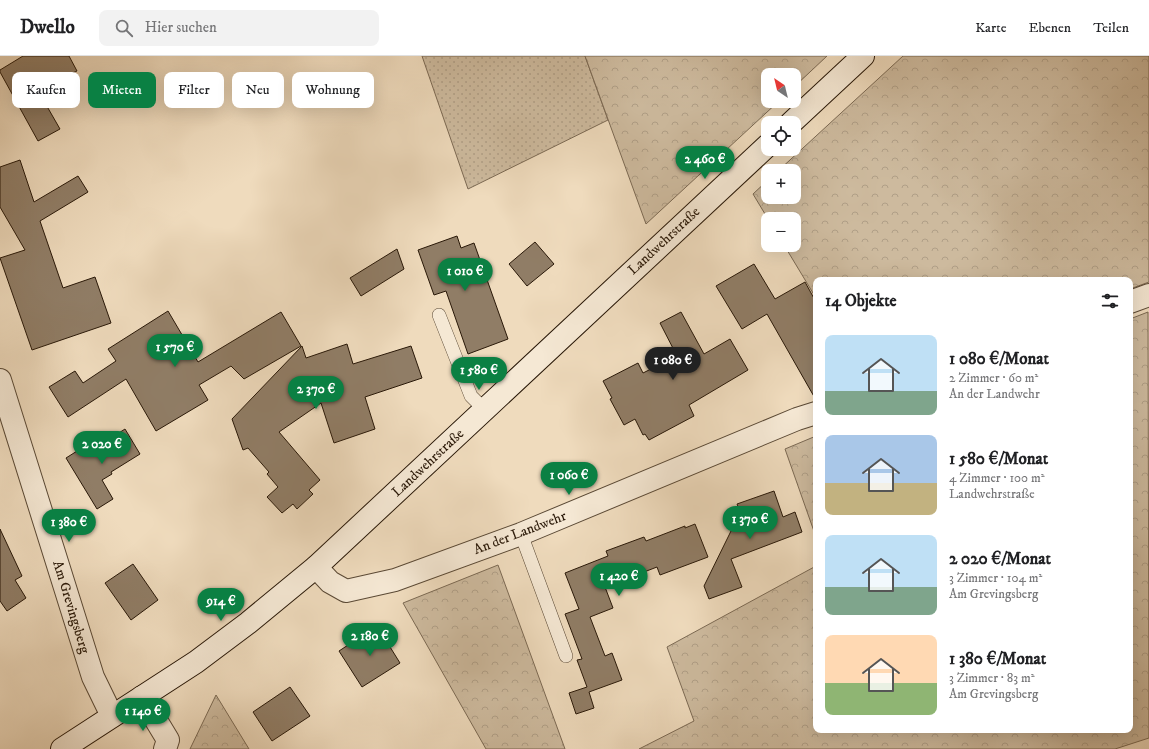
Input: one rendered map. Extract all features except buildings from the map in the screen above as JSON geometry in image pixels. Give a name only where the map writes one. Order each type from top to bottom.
[{"type":"street","points":[[799,116],[863,56]]},
{"type":"street","name":"Landwehrstraße","points":[[62,749],[196,662],[248,623],[316,567],[761,152]]},
{"type":"street","points":[[1133,301],[1149,295]]},
{"type":"street","name":"Am Grevingsberg","points":[[0,380],[93,677],[112,716]]},
{"type":"street","name":"An der Landwehr","points":[[316,567],[330,582],[346,591],[395,580],[521,534],[797,419],[813,414]]},
{"type":"street","points":[[142,697],[168,740],[165,749]]},
{"type":"lane","points":[[439,315],[471,396],[484,410]]},
{"type":"lane","points":[[521,534],[566,656]]},
{"type":"green space","points":[[422,56],[585,56],[608,120],[468,189]]},
{"type":"green space","points":[[585,56],[827,56],[801,80],[801,68],[761,68],[761,108],[771,108],[761,116],[761,118],[646,224]]},
{"type":"green space","points":[[903,56],[1149,56],[1149,282],[1133,288],[1133,277],[813,277],[813,293],[788,252],[801,252],[801,212],[764,212],[753,194],[761,187],[761,204],[801,204],[801,164],[786,164],[794,156],[801,156],[801,150]]},
{"type":"green space","points":[[1148,312],[1149,738],[1115,749],[639,749],[694,721],[667,647],[813,568],[813,733],[1133,733],[1133,318]]},
{"type":"green space","points":[[813,437],[813,528],[785,449]]},
{"type":"green space","points":[[498,565],[565,749],[486,749],[403,603]]},
{"type":"green space","points":[[216,695],[249,749],[190,749]]}]
